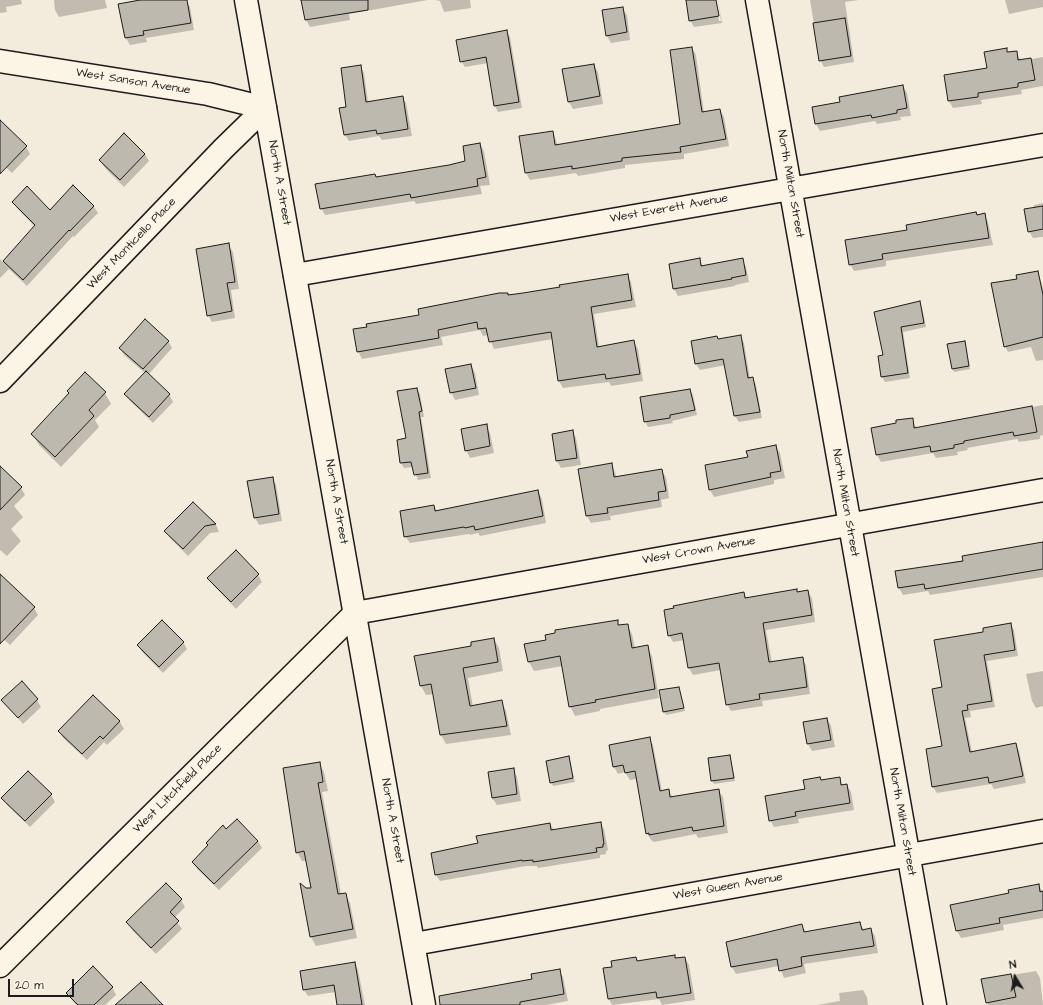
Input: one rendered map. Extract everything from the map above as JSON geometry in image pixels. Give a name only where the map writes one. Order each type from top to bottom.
[{"type":"street","name":"North A Street","points":[[246,0],[424,1005]]},
{"type":"street","name":"North Milton Street","points":[[757,0],[935,1005]]},
{"type":"street","name":"West Sanson Avenue","points":[[0,60],[208,94],[265,108]]},
{"type":"street","name":"West Monticello Place","points":[[0,382],[224,148],[265,108]]},
{"type":"street","name":"West Everett Avenue","points":[[295,275],[1043,145]]},
{"type":"street","name":"West Crown Avenue","points":[[355,613],[1043,490]]},
{"type":"street","name":"West Litchfield Place","points":[[0,966],[355,613]]},
{"type":"street","name":"West Queen Avenue","points":[[414,944],[1043,831]]},
{"type":"building","points":[[140,0],[187,0],[191,23],[143,31],[144,35],[125,38],[118,4]]},
{"type":"building","points":[[301,0],[368,0],[368,10],[305,20]]},
{"type":"building","points":[[686,0],[716,0],[719,16],[689,21]]},
{"type":"building","points":[[623,7],[627,32],[606,36],[602,10]]},
{"type":"building","points":[[845,18],[851,56],[819,61],[813,23]]},
{"type":"building","points":[[507,30],[519,102],[494,106],[486,57],[460,62],[456,40]]},
{"type":"building","points":[[692,47],[702,112],[720,109],[726,139],[680,147],[681,152],[622,158],[622,161],[572,169],[572,166],[525,173],[519,136],[553,131],[555,145],[680,124],[670,50]]},
{"type":"building","points":[[1007,48],[1007,52],[1017,51],[1018,60],[1031,58],[1035,80],[1018,83],[1018,87],[978,93],[978,97],[948,101],[944,75],[987,68],[984,52]]},
{"type":"building","points":[[594,64],[600,96],[568,102],[562,69]]},
{"type":"building","points":[[361,65],[366,102],[403,96],[408,129],[377,134],[376,130],[344,135],[339,108],[346,107],[341,68]]},
{"type":"building","points":[[903,85],[907,108],[897,110],[897,113],[872,118],[871,115],[815,124],[812,107],[840,102],[839,97]]},
{"type":"building","points":[[0,120],[27,146],[0,174]]},
{"type":"building","points":[[124,133],[145,154],[120,180],[99,160]]},
{"type":"building","points":[[480,143],[486,177],[477,179],[478,186],[411,198],[410,194],[320,209],[315,184],[375,174],[376,177],[449,165],[465,161],[463,146]]},
{"type":"building","points":[[73,185],[94,206],[70,231],[69,230],[23,280],[3,261],[35,225],[12,202],[27,186],[50,210]]},
{"type":"building","points":[[1043,206],[1043,229],[1028,232],[1024,209]]},
{"type":"building","points":[[976,212],[977,215],[985,213],[989,238],[882,254],[883,259],[849,265],[845,240],[907,230],[906,225]]},
{"type":"building","points":[[229,243],[235,282],[227,283],[232,311],[207,316],[196,249]]},
{"type":"building","points":[[700,258],[701,266],[743,258],[746,275],[731,278],[732,279],[673,289],[669,264]]},
{"type":"building","points":[[1038,271],[1043,295],[1043,337],[1004,347],[991,283],[1017,279],[1016,275]]},
{"type":"building","points":[[628,274],[632,300],[591,307],[597,347],[634,340],[640,374],[606,379],[605,374],[558,381],[551,332],[489,342],[486,328],[478,329],[477,322],[438,330],[439,338],[357,352],[353,329],[367,327],[366,324],[419,315],[418,309],[499,293],[508,293],[508,295],[523,293],[560,287],[559,285]]},
{"type":"building","points":[[920,301],[924,323],[901,327],[908,373],[881,377],[878,356],[883,355],[874,312]]},
{"type":"building","points":[[145,319],[169,341],[143,369],[119,348]]},
{"type":"building","points":[[741,335],[748,378],[753,377],[760,412],[734,416],[723,359],[695,364],[691,341],[717,336],[718,339]]},
{"type":"building","points":[[965,341],[969,366],[952,369],[947,344]]},
{"type":"building","points":[[471,364],[476,388],[450,393],[445,369]]},
{"type":"building","points":[[146,371],[170,394],[149,417],[124,394]]},
{"type":"building","points":[[85,372],[106,392],[89,410],[94,416],[55,457],[31,434],[69,393],[67,391]]},
{"type":"building","points":[[417,388],[422,411],[419,412],[428,473],[414,475],[411,462],[400,463],[397,440],[406,438],[397,391]]},
{"type":"building","points":[[690,389],[695,410],[670,415],[670,418],[644,422],[640,397]]},
{"type":"building","points":[[1032,406],[1037,432],[1014,436],[1013,432],[964,441],[964,443],[954,445],[954,448],[931,452],[930,446],[876,455],[871,428],[896,423],[896,420],[913,418],[914,428]]},
{"type":"building","points":[[487,424],[490,446],[465,451],[461,429]]},
{"type":"building","points":[[573,430],[577,458],[556,461],[552,434]]},
{"type":"building","points":[[776,445],[781,471],[770,473],[771,477],[709,490],[705,465],[748,457],[746,451]]},
{"type":"building","points":[[612,463],[614,477],[662,469],[666,491],[658,492],[659,500],[607,508],[608,513],[586,516],[578,469]]},
{"type":"building","points":[[0,466],[22,487],[0,510]]},
{"type":"building","points":[[273,477],[279,514],[254,518],[247,481]]},
{"type":"building","points":[[538,490],[543,516],[475,530],[474,526],[404,537],[400,511],[434,505],[435,511]]},
{"type":"building","points":[[193,502],[216,524],[205,526],[183,549],[164,531]]},
{"type":"building","points":[[1043,542],[1043,569],[925,589],[924,584],[898,588],[895,571],[963,561],[962,556]]},
{"type":"building","points":[[236,550],[259,574],[231,602],[207,578]]},
{"type":"building","points":[[0,574],[35,607],[0,644]]},
{"type":"building","points":[[797,589],[797,592],[808,590],[812,615],[763,623],[769,662],[803,657],[807,687],[759,694],[760,699],[726,705],[719,663],[688,668],[682,633],[668,636],[664,610],[674,608],[673,606],[744,592],[745,598]]},
{"type":"building","points":[[162,620],[184,642],[159,667],[137,645]]},
{"type":"building","points":[[618,620],[618,625],[628,624],[632,648],[648,645],[655,689],[595,700],[596,702],[569,707],[560,656],[528,662],[524,644],[546,640],[545,635],[555,633],[555,630]]},
{"type":"building","points":[[1011,623],[1015,650],[984,655],[992,701],[967,705],[968,710],[962,711],[970,752],[1016,743],[1023,776],[989,783],[988,777],[932,787],[926,749],[942,746],[932,689],[942,687],[934,640],[983,632],[983,628]]},
{"type":"building","points":[[494,638],[498,662],[463,668],[470,706],[502,700],[507,726],[440,735],[431,684],[420,686],[414,656],[471,646],[471,642]]},
{"type":"building","points":[[22,681],[38,699],[18,718],[1,700]]},
{"type":"building","points":[[679,687],[684,708],[663,712],[659,690]]},
{"type":"building","points":[[93,695],[120,721],[103,739],[100,736],[82,754],[58,731]]},
{"type":"building","points":[[827,718],[831,740],[807,744],[803,722]]},
{"type":"building","points":[[650,737],[660,791],[669,789],[670,797],[719,789],[724,826],[693,831],[692,827],[649,835],[649,833],[646,834],[635,771],[625,773],[623,765],[613,767],[609,745]]},
{"type":"building","points":[[730,755],[734,778],[711,781],[708,758]]},
{"type":"building","points":[[569,756],[573,778],[550,783],[546,761]]},
{"type":"building","points":[[320,762],[323,782],[318,783],[338,894],[346,893],[353,929],[310,937],[300,883],[306,888],[311,888],[304,851],[296,853],[283,768]]},
{"type":"building","points":[[514,768],[517,794],[492,798],[488,772]]},
{"type":"building","points":[[28,771],[52,794],[25,821],[1,798]]},
{"type":"building","points":[[820,777],[821,780],[840,777],[841,785],[847,784],[850,803],[795,812],[796,816],[769,821],[765,796],[805,789],[803,780]]},
{"type":"building","points":[[237,819],[258,841],[214,884],[192,862],[208,845],[206,843],[223,825],[226,829]]},
{"type":"building","points":[[601,822],[604,844],[603,847],[596,848],[597,852],[533,862],[533,860],[522,860],[435,875],[431,853],[478,843],[476,836],[550,823],[551,830]]},
{"type":"building","points":[[166,883],[182,899],[170,912],[179,921],[151,948],[126,922]]},
{"type":"building","points":[[1039,884],[1040,892],[1043,891],[1043,910],[999,918],[1000,923],[956,931],[950,905],[1009,893],[1008,890]]},
{"type":"building","points":[[860,922],[862,930],[871,928],[874,946],[801,957],[802,966],[779,971],[777,959],[731,967],[726,942],[802,924],[804,932]]},
{"type":"building","points":[[675,955],[675,958],[685,957],[691,993],[657,998],[656,992],[608,999],[603,968],[612,967],[611,961],[636,957],[637,961]]},
{"type":"building","points":[[355,962],[362,1005],[337,1005],[334,985],[303,990],[300,971]]},
{"type":"building","points":[[93,966],[113,987],[94,1005],[78,1005],[66,993]]},
{"type":"building","points":[[560,969],[564,994],[520,1002],[520,1005],[440,1005],[439,996],[532,979],[531,974]]},
{"type":"building","points":[[1011,974],[1016,997],[986,1003],[981,979]]},
{"type":"building","points":[[141,982],[163,1005],[115,1005]]}]
